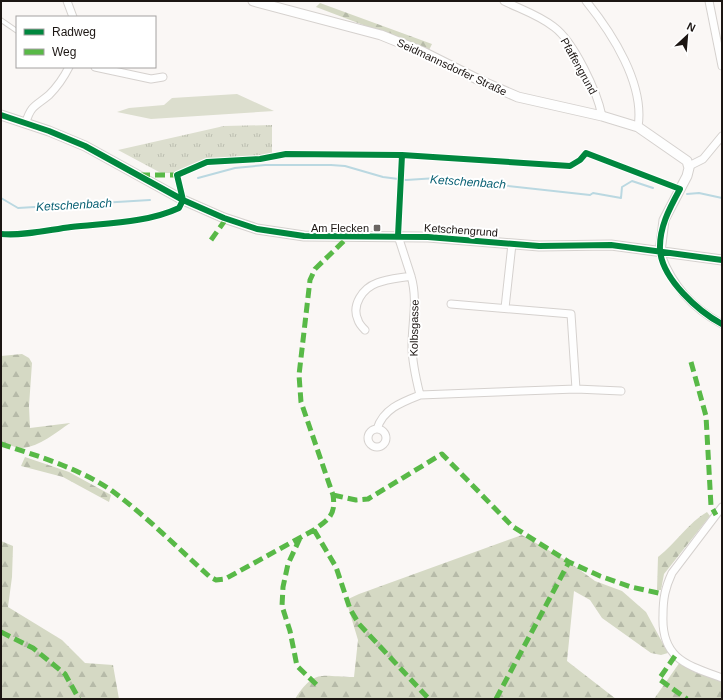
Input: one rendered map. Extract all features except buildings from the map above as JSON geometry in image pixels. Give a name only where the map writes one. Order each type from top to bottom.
[{"type":"street","points":[[67,1],[73,16]]},
{"type":"street","name":"Seidmannsdorfer Straße","points":[[253,1],[381,35],[423,52],[481,81],[518,96],[602,116],[638,127],[683,158],[689,166]]},
{"type":"street","name":"Pfaffengrund","points":[[504,1],[541,19],[563,35],[596,94],[602,116]]},
{"type":"street","points":[[586,1],[616,45],[630,74],[639,102],[638,127]]},
{"type":"street","points":[[709,1],[722,66]]},
{"type":"street","points":[[26,122],[30,110],[48,95],[60,82],[68,68]]},
{"type":"street","points":[[100,68],[151,79],[163,77]]},
{"type":"street","name":"Ketschengrund","points":[[1,115],[26,122],[85,146],[183,200],[201,208],[257,229],[276,233],[304,236],[398,236],[539,246],[601,244],[722,260]]},
{"type":"street","points":[[722,136],[703,159],[689,166],[687,176],[664,220],[660,252],[672,278],[690,302],[702,312],[722,324]]},
{"type":"street","name":"Kolbsgasse","points":[[398,236],[414,289],[416,302],[412,347],[416,379],[420,395]]},
{"type":"street","points":[[505,308],[512,244]]},
{"type":"street","points":[[364,330],[357,320],[355,309],[358,299],[366,289],[377,283],[410,276]]},
{"type":"street","points":[[451,304],[571,314],[576,389]]},
{"type":"street","points":[[377,429],[383,416],[390,409],[420,395],[576,389],[621,391]]},
{"type":"street","points":[[722,507],[672,573],[666,585],[663,594],[662,629],[666,643],[675,656],[690,666],[722,678]]},
{"type":"lane","points":[[1,20],[16,30]]},
{"type":"green space","points":[[320,3],[432,44],[429,50],[316,7]]},
{"type":"green space","points":[[237,94],[274,111],[151,119],[117,112],[129,108],[164,105],[172,98]]},
{"type":"green space","points":[[272,125],[272,155],[206,160],[177,173],[161,173],[118,150],[224,126]]},
{"type":"green space","points":[[22,354],[29,358],[32,363],[29,406],[30,428],[70,423],[54,435],[41,442],[22,448],[14,447],[1,442],[1,356]]},
{"type":"green space","points":[[25,457],[69,472],[111,495],[109,502],[63,477],[21,466]]},
{"type":"green space","points":[[707,512],[710,516],[664,574],[661,590],[657,590],[658,557],[694,521]]},
{"type":"green space","points":[[522,535],[569,562],[595,581],[622,591],[646,612],[668,653],[661,655],[651,653],[602,618],[590,600],[574,591],[567,661],[616,699],[295,699],[308,682],[314,678],[320,676],[354,677],[358,640],[346,600]]},
{"type":"green space","points":[[1,541],[13,546],[12,577],[8,607],[62,640],[85,663],[113,665],[119,699],[1,699]]},
{"type":"green space","points":[[680,662],[722,676],[722,699],[654,699]]},
{"type":"waterway","name":"Ketschenbach","points":[[198,178],[235,168],[265,165],[331,165],[345,166],[383,177],[406,180],[437,178],[590,195],[593,193],[621,198],[622,187],[632,181],[653,188]]},
{"type":"waterway","name":"Ketschenbach","points":[[687,194],[699,193],[722,198]]},
{"type":"waterway","name":"Ketschenbach","points":[[1,198],[18,208],[150,200]]},
{"type":"marked path","points":[[140,175],[177,175]]},
{"type":"marked path","points":[[211,240],[226,219]]},
{"type":"marked path","points":[[1,444],[71,469],[111,490],[149,521],[210,577],[216,580],[225,579],[314,530],[324,523],[330,516],[334,502],[333,495],[301,402],[299,375],[310,280],[315,269],[348,237]]},
{"type":"marked path","points":[[691,362],[706,416],[711,506],[716,515]]},
{"type":"marked path","points":[[333,495],[356,500],[368,499],[442,454],[512,526],[569,562],[600,576],[631,587],[663,594]]},
{"type":"marked path","points":[[314,530],[336,567],[350,609],[359,624],[429,699]]},
{"type":"marked path","points":[[300,538],[288,564],[283,587],[282,606],[290,631],[297,666],[320,688]]},
{"type":"marked path","points":[[496,699],[569,562]]},
{"type":"marked path","points":[[1,632],[33,648],[65,674],[79,699]]},
{"type":"marked path","points":[[675,656],[659,679],[687,699]]},
{"type":"cycle path","points":[[1,115],[49,131],[85,146],[183,200],[224,218],[257,229],[304,236],[428,237],[539,246],[611,245],[722,260]]},
{"type":"cycle path","points":[[1,234],[27,233],[126,222],[167,213],[179,208],[183,200],[177,175],[207,162],[260,159],[286,154],[402,155],[570,166],[580,160],[586,153],[680,189],[663,226],[660,242],[662,261],[674,283],[683,293],[713,319],[722,324]]},
{"type":"cycle path","points":[[398,236],[402,155]]},
{"type":"place","name":"Am Flecken","points":[[377,228]]}]
